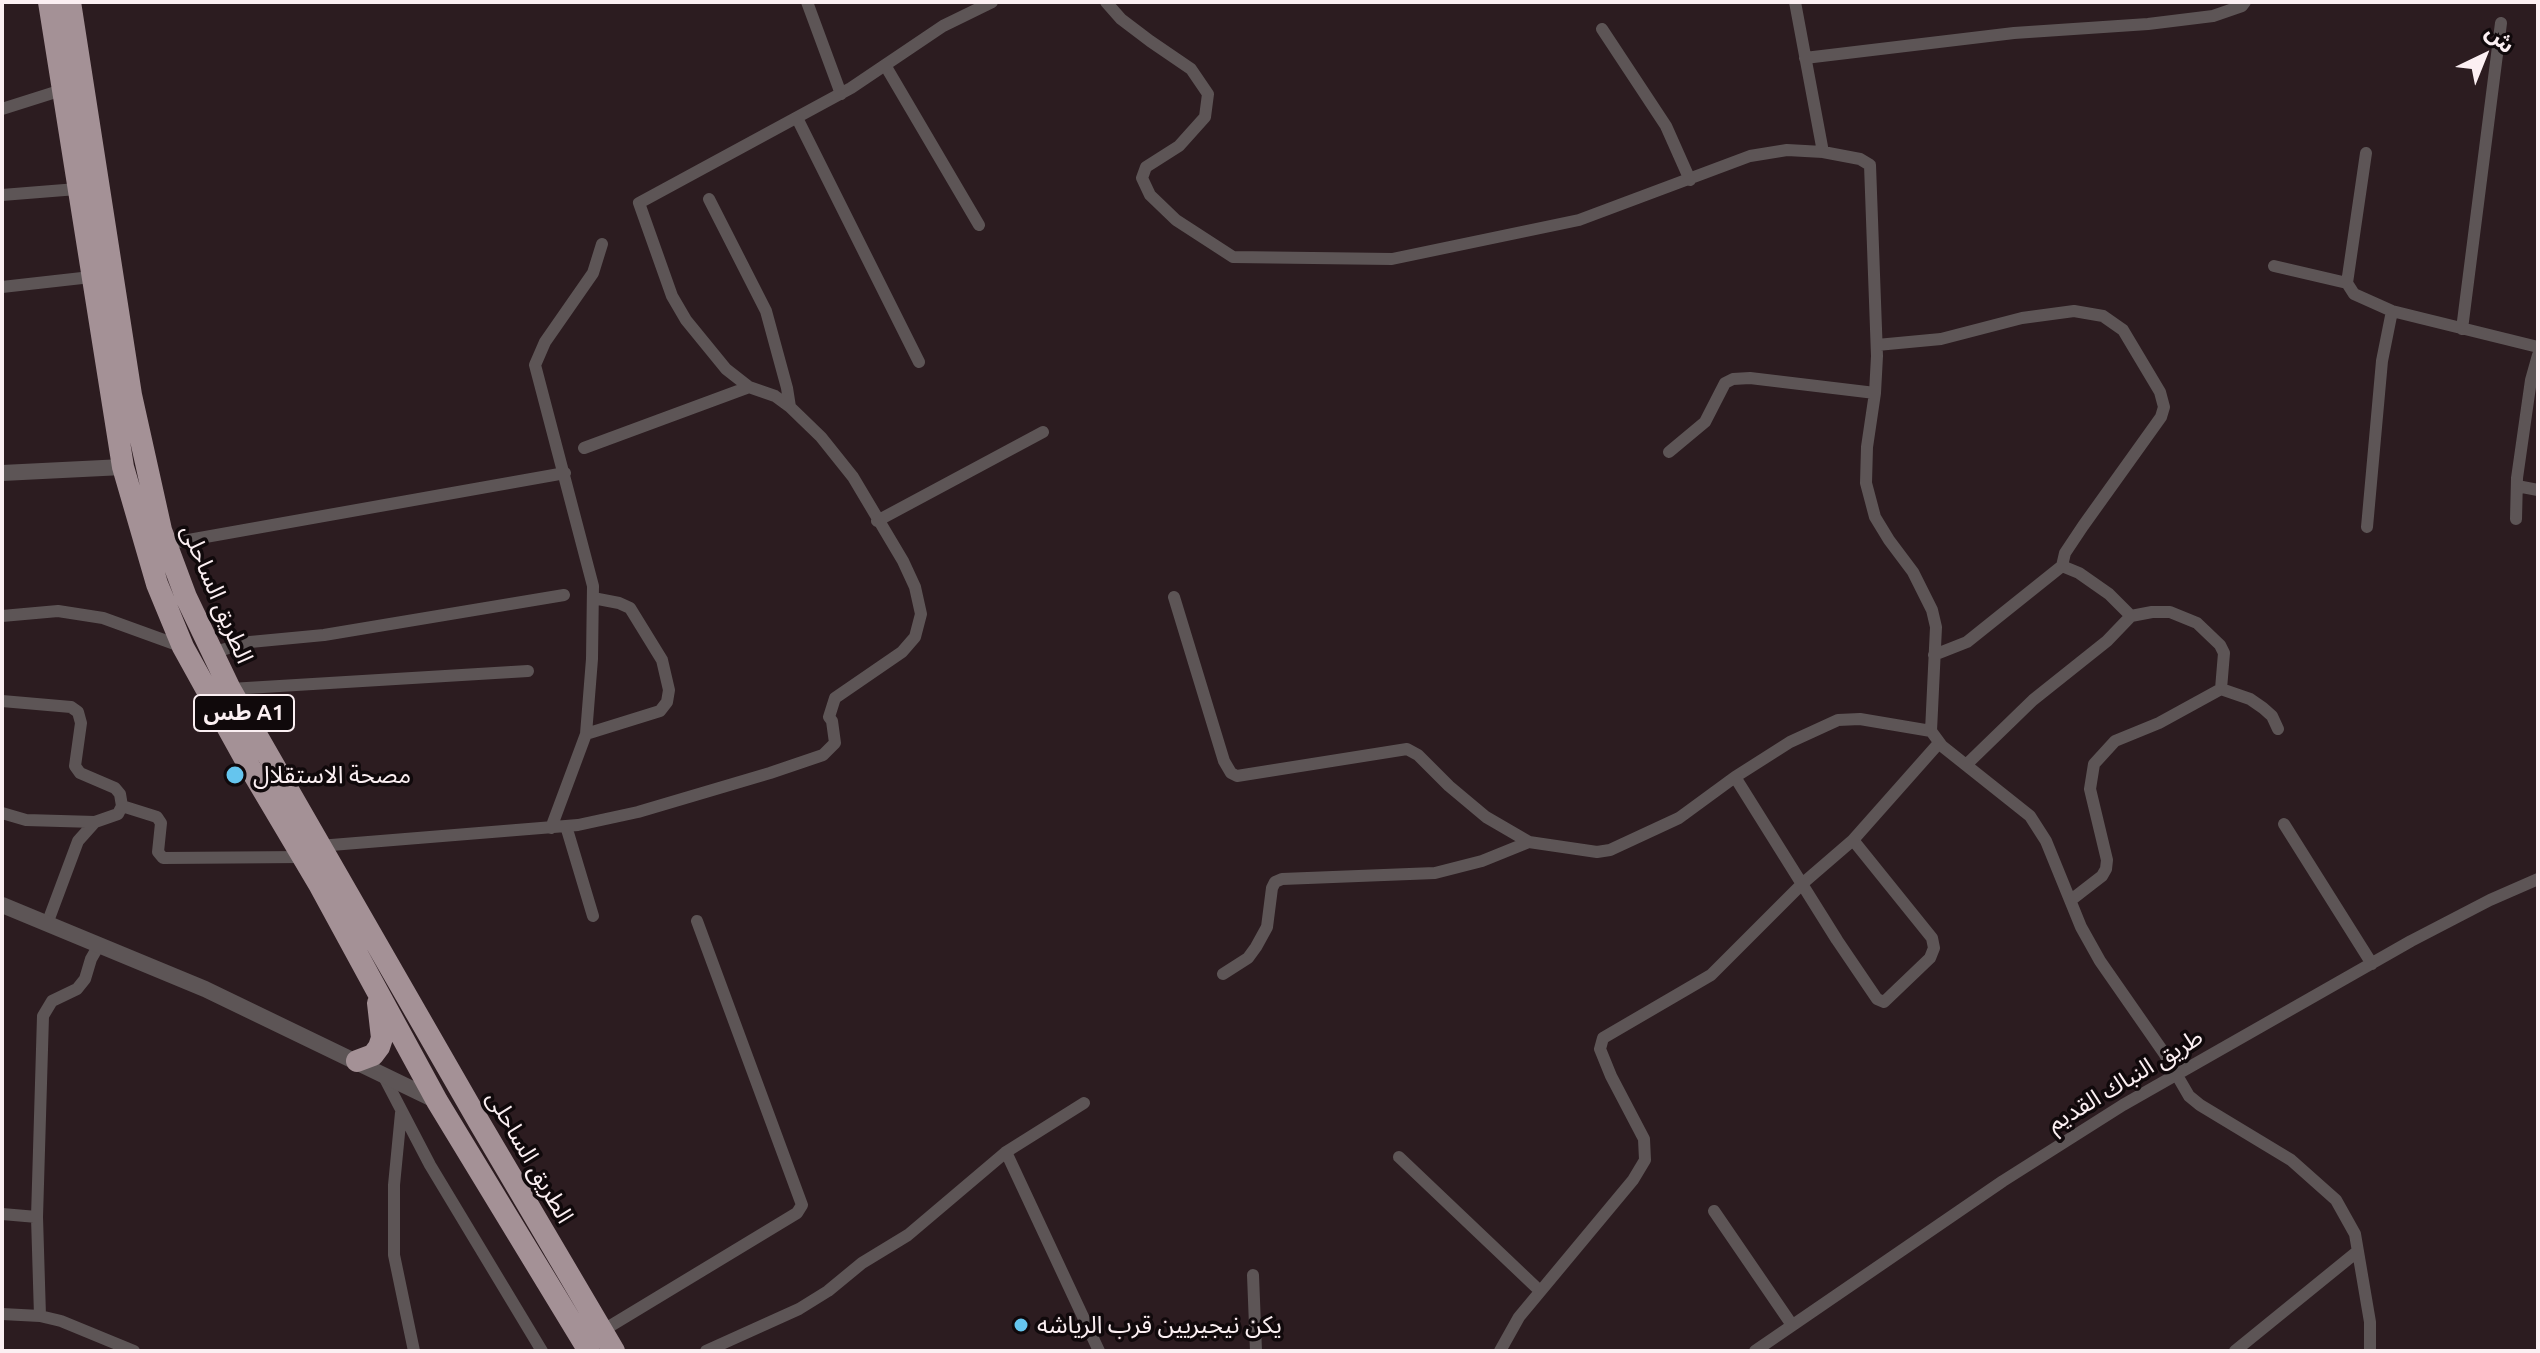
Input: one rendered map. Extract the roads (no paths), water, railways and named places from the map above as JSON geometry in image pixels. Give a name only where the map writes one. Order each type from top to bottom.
[{"type":"highway","name":"الطريق الساحلى","points":[[49,2],[123,467],[157,584],[183,647],[614,1351]]},
{"type":"highway","name":"الطريق الساحلى","points":[[70,2],[144,464],[166,544],[186,597],[376,990],[437,1101],[589,1351]]},
{"type":"highway","points":[[357,1061],[373,1055],[382,1038],[376,990]]},
{"type":"street","points":[[807,2],[841,94]]},
{"type":"street","points":[[122,806],[157,817],[161,823],[158,852],[163,858],[311,852],[551,828],[638,812],[823,755],[832,748],[835,735],[829,710],[835,698],[902,652],[915,637],[921,614],[915,587],[853,477],[821,437],[775,396],[749,387],[726,369],[686,320],[672,296],[639,203],[841,94],[943,26],[992,2]]},
{"type":"street","points":[[1106,2],[1121,19],[1191,69],[1208,94],[1205,117],[1179,146],[1146,167],[1142,178],[1150,195],[1176,220],[1233,257],[1392,259],[1579,220],[1750,156],[1787,150],[1823,152],[1860,159],[1870,165],[1877,345],[1866,483],[1875,517],[1913,572],[1932,610],[1936,627],[1935,737],[1853,840],[1802,884],[1711,975],[1603,1038],[1600,1049],[1644,1139],[1645,1160],[1633,1180],[1519,1317],[1500,1351]]},
{"type":"street","points":[[1795,2],[1823,152]]},
{"type":"street","points":[[1805,58],[2014,33],[2148,24],[2213,16],[2242,6],[2245,2]]},
{"type":"street","points":[[2462,329],[2501,23]]},
{"type":"street","points":[[1602,29],[1666,126],[1690,180]]},
{"type":"street","points":[[885,65],[979,225]]},
{"type":"street","points":[[2,109],[62,90]]},
{"type":"street","points":[[797,118],[919,362]]},
{"type":"street","points":[[2366,153],[2347,283],[2354,294],[2392,311],[2538,347]]},
{"type":"street","points":[[2,195],[77,189]]},
{"type":"street","points":[[709,199],[766,311],[790,407]]},
{"type":"street","points":[[551,828],[586,734],[592,659],[593,586],[535,365],[545,342],[593,273],[602,244]]},
{"type":"street","points":[[2274,266],[2347,283]]},
{"type":"street","points":[[2,287],[91,277]]},
{"type":"street","points":[[1877,345],[1941,339],[2022,318],[2074,311],[2103,316],[2123,330],[2160,392],[2164,407],[2161,417],[2065,553],[2062,566],[1967,642],[1934,655]]},
{"type":"street","points":[[2367,527],[2382,361],[2392,311]]},
{"type":"street","points":[[2516,519],[2517,486],[2531,380],[2538,355]]},
{"type":"street","points":[[1669,452],[1705,422],[1725,383],[1733,379],[1750,378],[1875,393]]},
{"type":"street","points":[[584,448],[749,387]]},
{"type":"street","points":[[877,521],[1043,432]]},
{"type":"street","points":[[2,473],[123,467]]},
{"type":"street","points":[[166,544],[565,473]]},
{"type":"street","points":[[2517,486],[2538,490]]},
{"type":"street","points":[[2062,566],[2079,573],[2109,594],[2131,616]]},
{"type":"street","points":[[211,653],[250,642],[324,635],[564,595]]},
{"type":"street","points":[[1174,597],[1224,761],[1231,773],[1237,776],[1407,749],[1418,755],[1486,817],[1529,842],[1597,852],[1610,850],[1679,818],[1790,742],[1838,720],[1860,719],[1935,737],[2030,816],[2046,841],[2081,927],[2100,961],[2130,1002],[2189,1096],[2291,1160],[2336,1200],[2355,1234],[2370,1322],[2370,1351]]},
{"type":"street","points":[[586,734],[660,711],[667,702],[669,690],[662,660],[630,608],[593,598]]},
{"type":"street","points":[[2,616],[58,611],[103,618],[183,647]]},
{"type":"street","points":[[1966,765],[2033,700],[2107,641],[2131,616],[2170,612],[2197,623],[2224,653],[2221,689]]},
{"type":"street","points":[[230,689],[528,671]]},
{"type":"street","points":[[2221,689],[2256,703],[2272,716],[2278,729]]},
{"type":"street","points":[[2071,900],[2106,869],[2107,860],[2090,789],[2094,764],[2115,741],[2148,729],[2221,689]]},
{"type":"street","points":[[2,701],[66,705],[78,712],[81,723],[75,766],[80,773],[115,788],[120,794],[122,806],[118,814],[95,822],[26,820],[2,813]]},
{"type":"street","points":[[1735,777],[1877,999],[1884,1002],[1930,958],[1934,948],[1932,938],[1853,840]]},
{"type":"street","points":[[47,924],[78,841],[95,822]]},
{"type":"street","points":[[2284,824],[2372,964]]},
{"type":"street","points":[[566,826],[593,916]]},
{"type":"street","points":[[1223,974],[1248,958],[1256,947],[1267,927],[1275,882],[1282,879],[1435,873],[1482,861],[1529,842]]},
{"type":"street","name":"طريق النباك القديم","points":[[1755,1351],[2040,1156],[2446,922],[2538,879]]},
{"type":"street","points":[[2,905],[205,989],[437,1101]]},
{"type":"street","points":[[602,1331],[797,1213],[802,1205],[697,921]]},
{"type":"street","points":[[40,1316],[37,1217],[43,1016],[52,1001],[77,989],[85,979],[99,945]]},
{"type":"street","points":[[379,1047],[382,1073],[401,1110],[445,1192],[542,1351]]},
{"type":"street","points":[[706,1351],[799,1309],[828,1291],[862,1263],[908,1235],[1006,1152],[1084,1103]]},
{"type":"street","points":[[401,1110],[394,1185],[394,1255],[414,1351]]},
{"type":"street","points":[[1006,1152],[1099,1351]]},
{"type":"street","points":[[1399,1157],[1540,1291]]},
{"type":"street","points":[[1714,1211],[1792,1325]]},
{"type":"street","points":[[2,1214],[37,1217]]},
{"type":"street","points":[[2235,1351],[2358,1251]]},
{"type":"street","points":[[1253,1275],[1256,1351]]},
{"type":"street","points":[[2,1314],[40,1316],[61,1321],[134,1351]]},
{"type":"place","name":"مصحة الاستقلال","points":[[235,775]]},
{"type":"place","name":"يكن نيجيريين قرب الرياشه","points":[[1021,1325]]}]
